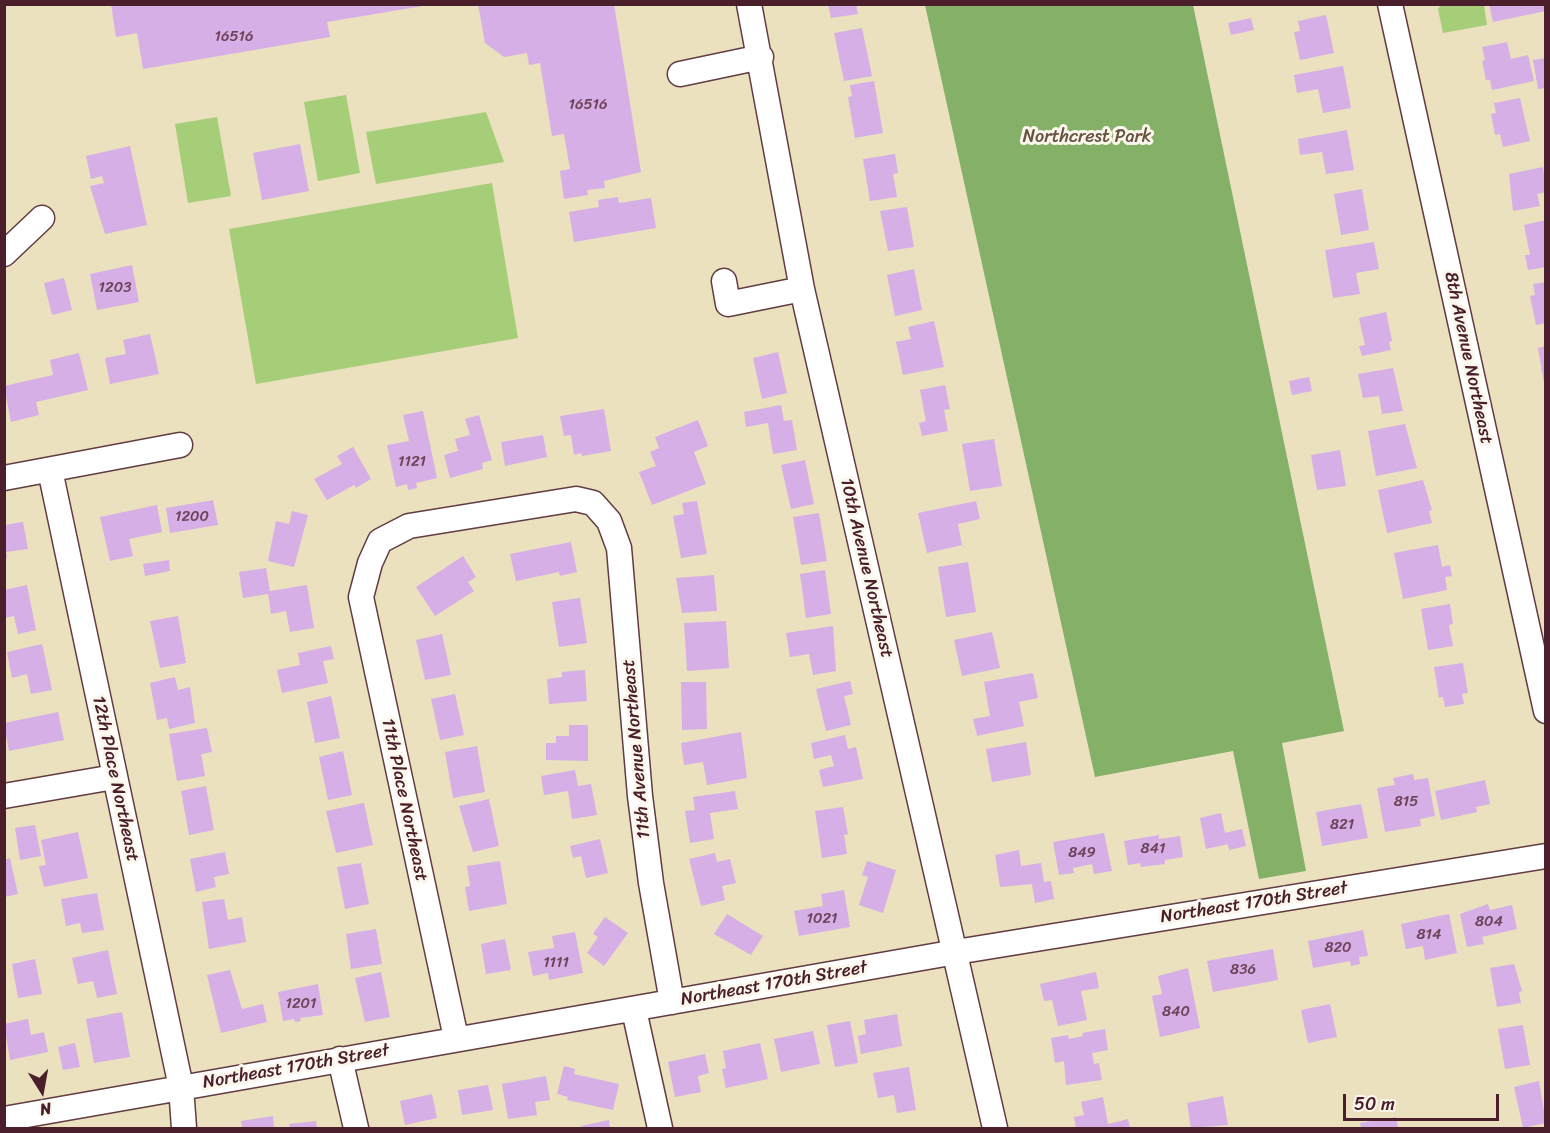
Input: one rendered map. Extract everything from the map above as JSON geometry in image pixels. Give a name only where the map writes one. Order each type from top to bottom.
[{"type":"street","name":"10th Avenue Northeast","points":[[749,4],[802,289],[995,1128]]},
{"type":"street","name":"8th Avenue Northeast","points":[[1390,4],[1545,711]]},
{"type":"street","points":[[680,74],[760,57]]},
{"type":"street","points":[[4,254],[42,218]]},
{"type":"street","points":[[724,281],[728,304],[802,289]]},
{"type":"street","points":[[4,478],[180,445]]},
{"type":"street","name":"12th Place Northeast","points":[[50,470],[181,1088],[184,1128]]},
{"type":"street","name":"11th Place Northeast","points":[[456,1038],[361,597],[370,562],[380,541],[409,526],[576,499],[593,503]]},
{"type":"street","name":"11th Avenue Northeast","points":[[593,503],[609,521],[619,548],[642,807],[651,883],[672,1002]]},
{"type":"street","points":[[4,796],[114,777]]},
{"type":"street","name":"Northeast 170th Street","points":[[4,1119],[956,952],[1545,856]]},
{"type":"street","points":[[634,1010],[660,1128]]},
{"type":"street","points":[[340,1059],[356,1128]]},
{"type":"green space","name":"Northcrest Park","points":[[925,5],[1193,5],[1344,731],[1282,743],[1306,871],[1259,879],[1233,751],[1095,777]]},
{"type":"green space","points":[[1441,5],[1484,5],[1487,25],[1443,33],[1438,9]]},
{"type":"green space","points":[[346,95],[360,173],[318,181],[304,102]]},
{"type":"green space","points":[[486,112],[504,162],[376,184],[366,132]]},
{"type":"green space","points":[[217,117],[231,196],[188,203],[175,124]]},
{"type":"green space","points":[[492,183],[518,338],[256,384],[229,229]]},
{"type":"building","points":[[111,4],[423,4],[423,6],[327,22],[330,37],[143,69],[137,33],[116,37]]},
{"type":"building","points":[[478,4],[614,4],[641,172],[604,181],[605,188],[587,190],[588,195],[564,199],[560,171],[570,169],[564,134],[552,136],[540,63],[529,65],[527,53],[504,57],[485,43]]},
{"type":"building","points":[[828,4],[856,4],[858,14],[831,18]]},
{"type":"building","points":[[1489,4],[1546,4],[1546,11],[1493,22]]},
{"type":"building","points":[[1326,15],[1334,53],[1300,60],[1294,32],[1300,31],[1298,21]]},
{"type":"building","points":[[1251,18],[1254,30],[1231,35],[1228,23]]},
{"type":"building","points":[[862,28],[872,76],[844,81],[834,33]]},
{"type":"building","points":[[1507,42],[1511,59],[1528,55],[1534,81],[1492,90],[1490,80],[1486,80],[1482,47]]},
{"type":"building","points":[[1546,58],[1546,88],[1538,89],[1533,60]]},
{"type":"building","points":[[1343,66],[1351,108],[1323,113],[1318,89],[1297,93],[1294,75]]},
{"type":"building","points":[[874,81],[883,133],[855,138],[848,97],[852,96],[850,85]]},
{"type":"building","points":[[1520,98],[1530,141],[1503,147],[1500,134],[1495,135],[1491,114],[1496,113],[1494,103]]},
{"type":"building","points":[[1347,130],[1354,170],[1326,174],[1322,152],[1300,155],[1298,139]]},
{"type":"building","points":[[300,144],[309,191],[262,200],[253,153]]},
{"type":"building","points":[[130,146],[147,225],[105,234],[90,186],[104,183],[102,176],[91,179],[86,156]]},
{"type":"building","points":[[895,154],[898,173],[893,174],[897,197],[870,201],[863,159]]},
{"type":"building","points":[[1543,167],[1546,192],[1537,194],[1540,206],[1513,211],[1509,174]]},
{"type":"building","points":[[1362,189],[1369,230],[1341,235],[1334,194]]},
{"type":"building","points":[[618,197],[619,203],[651,198],[656,228],[574,242],[569,212],[599,207],[598,200]]},
{"type":"building","points":[[907,207],[914,247],[888,251],[880,211]]},
{"type":"building","points":[[1546,220],[1546,267],[1528,270],[1525,255],[1530,255],[1524,225]]},
{"type":"building","points":[[1374,242],[1379,269],[1356,273],[1360,294],[1333,298],[1325,250]]},
{"type":"building","points":[[132,265],[139,302],[97,310],[90,274]]},
{"type":"building","points":[[914,269],[922,310],[895,316],[887,275]]},
{"type":"building","points":[[64,278],[72,310],[52,315],[44,283]]},
{"type":"building","points":[[1546,282],[1546,323],[1536,325],[1530,296],[1535,295],[1533,284]]},
{"type":"building","points":[[1386,312],[1392,341],[1389,342],[1391,350],[1362,356],[1359,346],[1365,345],[1359,318]]},
{"type":"building","points":[[934,321],[944,367],[903,375],[896,342],[911,339],[908,327]]},
{"type":"building","points":[[150,334],[159,374],[110,384],[105,358],[126,354],[123,340]]},
{"type":"building","points":[[1546,346],[1546,383],[1544,383],[1538,348]]},
{"type":"building","points":[[778,352],[787,393],[762,399],[753,358]]},
{"type":"building","points":[[79,353],[88,390],[36,402],[39,415],[11,422],[4,386],[53,375],[50,360]]},
{"type":"building","points":[[1393,368],[1403,411],[1382,414],[1379,396],[1363,398],[1358,374]]},
{"type":"building","points":[[1309,377],[1312,391],[1292,395],[1289,381]]},
{"type":"building","points":[[945,385],[950,409],[944,410],[948,431],[922,436],[919,423],[926,421],[920,390]]},
{"type":"building","points":[[781,405],[784,421],[792,420],[797,450],[773,454],[768,423],[746,427],[744,412]]},
{"type":"building","points":[[604,409],[611,451],[582,456],[581,453],[574,455],[571,435],[564,436],[560,416]]},
{"type":"building","points":[[423,411],[437,478],[416,483],[417,488],[408,490],[407,484],[396,487],[387,445],[409,441],[403,415]]},
{"type":"building","points":[[479,415],[492,460],[482,463],[483,469],[450,478],[444,455],[458,451],[455,439],[470,435],[465,419]]},
{"type":"building","points":[[698,420],[708,446],[694,452],[706,484],[652,505],[639,472],[656,466],[650,452],[659,448],[655,437]]},
{"type":"building","points":[[1405,424],[1417,468],[1376,476],[1368,431]]},
{"type":"building","points":[[543,435],[547,457],[505,466],[501,442]]},
{"type":"building","points":[[994,439],[1002,486],[970,491],[962,444]]},
{"type":"building","points":[[353,447],[371,479],[356,488],[354,485],[327,500],[314,479],[342,464],[337,456]]},
{"type":"building","points":[[1340,450],[1346,486],[1317,490],[1311,455]]},
{"type":"building","points":[[805,460],[814,504],[791,509],[781,465]]},
{"type":"building","points":[[1423,480],[1432,510],[1429,511],[1432,523],[1387,533],[1378,490]]},
{"type":"building","points":[[213,500],[218,525],[170,533],[166,508]]},
{"type":"building","points":[[697,501],[707,554],[681,558],[673,516],[684,514],[682,503]]},
{"type":"building","points":[[976,501],[980,519],[958,524],[962,545],[927,553],[918,513]]},
{"type":"building","points":[[157,505],[162,532],[129,539],[133,556],[110,561],[100,517]]},
{"type":"building","points":[[292,511],[308,515],[294,567],[268,561],[276,521],[289,524]]},
{"type":"building","points":[[819,513],[827,561],[801,565],[793,517]]},
{"type":"building","points":[[23,522],[28,549],[6,552],[7,558],[4,559],[4,525]]},
{"type":"building","points":[[571,542],[577,572],[560,576],[559,572],[516,581],[510,554]]},
{"type":"building","points":[[1438,545],[1442,567],[1450,565],[1452,576],[1445,577],[1447,590],[1403,599],[1394,553]]},
{"type":"building","points":[[463,556],[476,577],[468,582],[474,591],[435,616],[416,587]]},
{"type":"building","points":[[169,560],[170,571],[145,576],[143,564]]},
{"type":"building","points":[[968,562],[976,612],[946,617],[938,567]]},
{"type":"building","points":[[266,568],[270,591],[307,585],[314,628],[290,632],[286,611],[271,614],[268,594],[243,598],[239,572]]},
{"type":"building","points":[[825,570],[831,614],[806,618],[800,574]]},
{"type":"building","points":[[714,575],[717,611],[682,613],[676,578]]},
{"type":"building","points":[[27,585],[36,630],[18,634],[14,616],[4,618],[4,590]]},
{"type":"building","points":[[580,598],[587,643],[559,647],[552,602]]},
{"type":"building","points":[[1450,604],[1453,624],[1449,625],[1453,646],[1428,650],[1421,609]]},
{"type":"building","points":[[178,616],[186,663],[160,668],[150,621]]},
{"type":"building","points":[[726,621],[729,668],[687,671],[684,623]]},
{"type":"building","points":[[833,626],[836,671],[813,675],[809,654],[790,657],[786,633]]},
{"type":"building","points":[[992,632],[1000,668],[962,676],[954,640]]},
{"type":"building","points":[[442,634],[451,675],[425,680],[416,640]]},
{"type":"building","points":[[42,644],[52,690],[31,694],[27,674],[12,678],[7,652]]},
{"type":"building","points":[[331,646],[334,659],[323,661],[328,683],[282,693],[277,670],[300,665],[298,653]]},
{"type":"building","points":[[1463,663],[1468,693],[1462,694],[1464,704],[1445,707],[1443,697],[1439,698],[1434,667]]},
{"type":"building","points":[[585,670],[587,701],[549,704],[547,679],[562,677],[562,672]]},
{"type":"building","points":[[1033,673],[1038,698],[1019,702],[1024,726],[977,736],[973,719],[990,716],[984,682]]},
{"type":"building","points":[[175,677],[178,690],[190,687],[195,723],[169,729],[167,718],[157,720],[150,683]]},
{"type":"building","points":[[850,681],[853,694],[844,696],[851,725],[826,731],[816,689]]},
{"type":"building","points":[[681,682],[706,682],[707,729],[682,730]]},
{"type":"building","points":[[455,694],[464,735],[440,740],[431,699]]},
{"type":"building","points":[[331,696],[340,738],[315,743],[307,702]]},
{"type":"building","points":[[58,712],[64,740],[9,751],[4,723]]},
{"type":"building","points":[[569,725],[588,725],[588,761],[546,760],[546,743],[556,743],[556,736],[569,736]]},
{"type":"building","points":[[207,728],[212,752],[201,754],[205,776],[177,781],[169,734]]},
{"type":"building","points":[[741,732],[747,778],[707,785],[703,762],[684,765],[681,743]]},
{"type":"building","points":[[845,735],[848,749],[856,747],[863,779],[823,787],[819,770],[834,766],[831,755],[814,759],[811,743]]},
{"type":"building","points":[[1026,742],[1031,775],[992,782],[986,749]]},
{"type":"building","points":[[477,746],[485,792],[453,798],[445,752]]},
{"type":"building","points":[[343,751],[352,795],[328,800],[319,757]]},
{"type":"building","points":[[575,770],[578,786],[591,784],[597,815],[572,819],[568,791],[544,795],[541,776]]},
{"type":"building","points":[[1413,774],[1414,780],[1428,778],[1435,816],[1420,819],[1421,826],[1385,832],[1377,788],[1395,785],[1393,778]]},
{"type":"building","points":[[1485,780],[1490,804],[1476,807],[1477,812],[1441,820],[1435,791]]},
{"type":"building","points":[[206,786],[214,830],[189,835],[181,791]]},
{"type":"building","points":[[735,791],[738,809],[710,813],[714,839],[690,843],[685,811],[695,810],[693,797]]},
{"type":"building","points":[[489,799],[499,846],[473,852],[459,806]]},
{"type":"building","points":[[364,803],[373,845],[336,853],[326,811]]},
{"type":"building","points":[[1361,804],[1368,838],[1322,846],[1316,812]]},
{"type":"building","points":[[843,807],[848,834],[844,835],[847,854],[822,858],[815,811]]},
{"type":"building","points":[[1221,813],[1225,833],[1242,829],[1246,846],[1229,850],[1228,844],[1206,849],[1200,818]]},
{"type":"building","points":[[35,825],[41,856],[20,860],[15,828]]},
{"type":"building","points":[[78,832],[88,878],[44,887],[39,866],[46,865],[41,840]]},
{"type":"building","points":[[1104,833],[1112,871],[1094,874],[1092,864],[1073,868],[1074,873],[1059,875],[1053,842]]},
{"type":"building","points":[[1159,835],[1159,839],[1180,836],[1183,857],[1165,860],[1165,864],[1141,867],[1140,863],[1128,865],[1124,841]]},
{"type":"building","points":[[600,839],[608,873],[586,878],[581,856],[573,858],[570,846]]},
{"type":"building","points":[[1019,850],[1021,866],[1041,863],[1044,882],[1051,881],[1054,899],[1035,903],[1032,884],[1000,887],[995,855]]},
{"type":"building","points":[[225,852],[229,874],[214,877],[216,887],[196,892],[190,859]]},
{"type":"building","points":[[715,853],[717,862],[730,859],[736,883],[722,886],[725,900],[701,906],[689,859]]},
{"type":"building","points":[[10,858],[18,894],[4,897],[4,860]]},
{"type":"building","points":[[500,861],[507,904],[469,911],[465,887],[470,886],[467,866]]},
{"type":"building","points":[[867,861],[896,870],[883,913],[859,905],[868,877],[862,875]]},
{"type":"building","points":[[361,863],[369,904],[345,909],[337,867]]},
{"type":"building","points":[[844,890],[850,927],[799,936],[794,911],[823,906],[821,894]]},
{"type":"building","points":[[97,893],[104,930],[82,933],[80,923],[66,926],[61,899]]},
{"type":"building","points":[[224,899],[228,920],[242,917],[246,942],[209,949],[202,902]]},
{"type":"building","points":[[1488,904],[1490,910],[1512,905],[1517,929],[1482,937],[1484,944],[1467,947],[1460,914]]},
{"type":"building","points":[[727,914],[763,936],[751,955],[714,934]]},
{"type":"building","points":[[1449,914],[1457,953],[1425,960],[1423,946],[1406,949],[1401,924]]},
{"type":"building","points":[[605,917],[628,933],[604,966],[587,953],[598,937],[593,934]]},
{"type":"building","points":[[376,929],[382,964],[351,969],[346,934]]},
{"type":"building","points":[[1363,930],[1368,956],[1359,957],[1360,964],[1351,966],[1350,961],[1313,968],[1308,941]]},
{"type":"building","points":[[575,932],[583,973],[549,980],[548,973],[533,976],[528,952],[554,948],[552,936]]},
{"type":"building","points":[[505,939],[511,970],[486,974],[481,944]]},
{"type":"building","points":[[1273,949],[1278,980],[1213,992],[1207,961]]},
{"type":"building","points":[[108,950],[117,994],[97,998],[93,981],[78,984],[72,958]]},
{"type":"building","points":[[35,959],[42,994],[18,998],[12,964]]},
{"type":"building","points":[[1514,964],[1522,991],[1519,992],[1521,1003],[1497,1007],[1490,968]]},
{"type":"building","points":[[1188,968],[1200,1028],[1160,1037],[1152,996],[1162,994],[1158,976]]},
{"type":"building","points":[[230,970],[242,1009],[263,1004],[267,1022],[221,1033],[207,975]]},
{"type":"building","points":[[381,972],[390,1017],[365,1022],[355,978]]},
{"type":"building","points":[[1096,972],[1099,988],[1081,991],[1087,1020],[1058,1026],[1052,1000],[1044,1001],[1040,984]]},
{"type":"building","points":[[318,984],[323,1015],[300,1018],[301,1021],[295,1022],[294,1019],[283,1021],[278,992]]},
{"type":"building","points":[[1330,1004],[1337,1037],[1308,1043],[1301,1010]]},
{"type":"building","points":[[122,1012],[130,1057],[94,1063],[86,1019]]},
{"type":"building","points":[[897,1014],[902,1046],[861,1054],[858,1036],[866,1034],[864,1020]]},
{"type":"building","points":[[28,1019],[31,1035],[44,1032],[48,1052],[10,1060],[4,1024]]},
{"type":"building","points":[[850,1021],[858,1063],[835,1067],[827,1025]]},
{"type":"building","points":[[1523,1025],[1530,1065],[1505,1069],[1498,1029]]},
{"type":"building","points":[[1105,1029],[1108,1050],[1092,1053],[1094,1064],[1099,1063],[1102,1080],[1066,1085],[1064,1061],[1055,1063],[1051,1038],[1068,1035],[1069,1039],[1083,1036],[1082,1033]]},
{"type":"building","points":[[813,1031],[820,1064],[781,1072],[774,1039]]},
{"type":"building","points":[[75,1043],[80,1067],[63,1070],[58,1047]]},
{"type":"building","points":[[760,1043],[768,1079],[726,1088],[722,1069],[726,1068],[723,1051]]},
{"type":"building","points":[[705,1054],[709,1073],[698,1076],[701,1092],[675,1097],[668,1062]]},
{"type":"building","points":[[564,1066],[575,1069],[574,1074],[619,1084],[613,1110],[567,1100],[568,1097],[557,1094]]},
{"type":"building","points":[[909,1067],[916,1110],[897,1113],[894,1095],[878,1098],[873,1073]]},
{"type":"building","points":[[546,1076],[550,1100],[535,1102],[537,1115],[508,1119],[502,1084]]},
{"type":"building","points":[[1539,1081],[1546,1123],[1523,1128],[1514,1087]]},
{"type":"building","points":[[488,1085],[493,1110],[462,1115],[458,1090]]},
{"type":"building","points":[[432,1094],[437,1118],[405,1125],[400,1101]]},
{"type":"building","points":[[1223,1096],[1228,1125],[1191,1128],[1187,1103]]},
{"type":"building","points":[[1103,1097],[1108,1124],[1128,1119],[1130,1128],[1076,1128],[1074,1117],[1084,1115],[1081,1102]]},
{"type":"building","points":[[273,1116],[274,1128],[242,1128],[241,1121]]},
{"type":"building","points":[[1396,1117],[1398,1128],[1361,1128],[1360,1123]]},
{"type":"building","points":[[609,1120],[610,1128],[582,1128],[581,1126]]},
{"type":"building","points":[[316,1121],[317,1128],[290,1128],[289,1124]]}]
